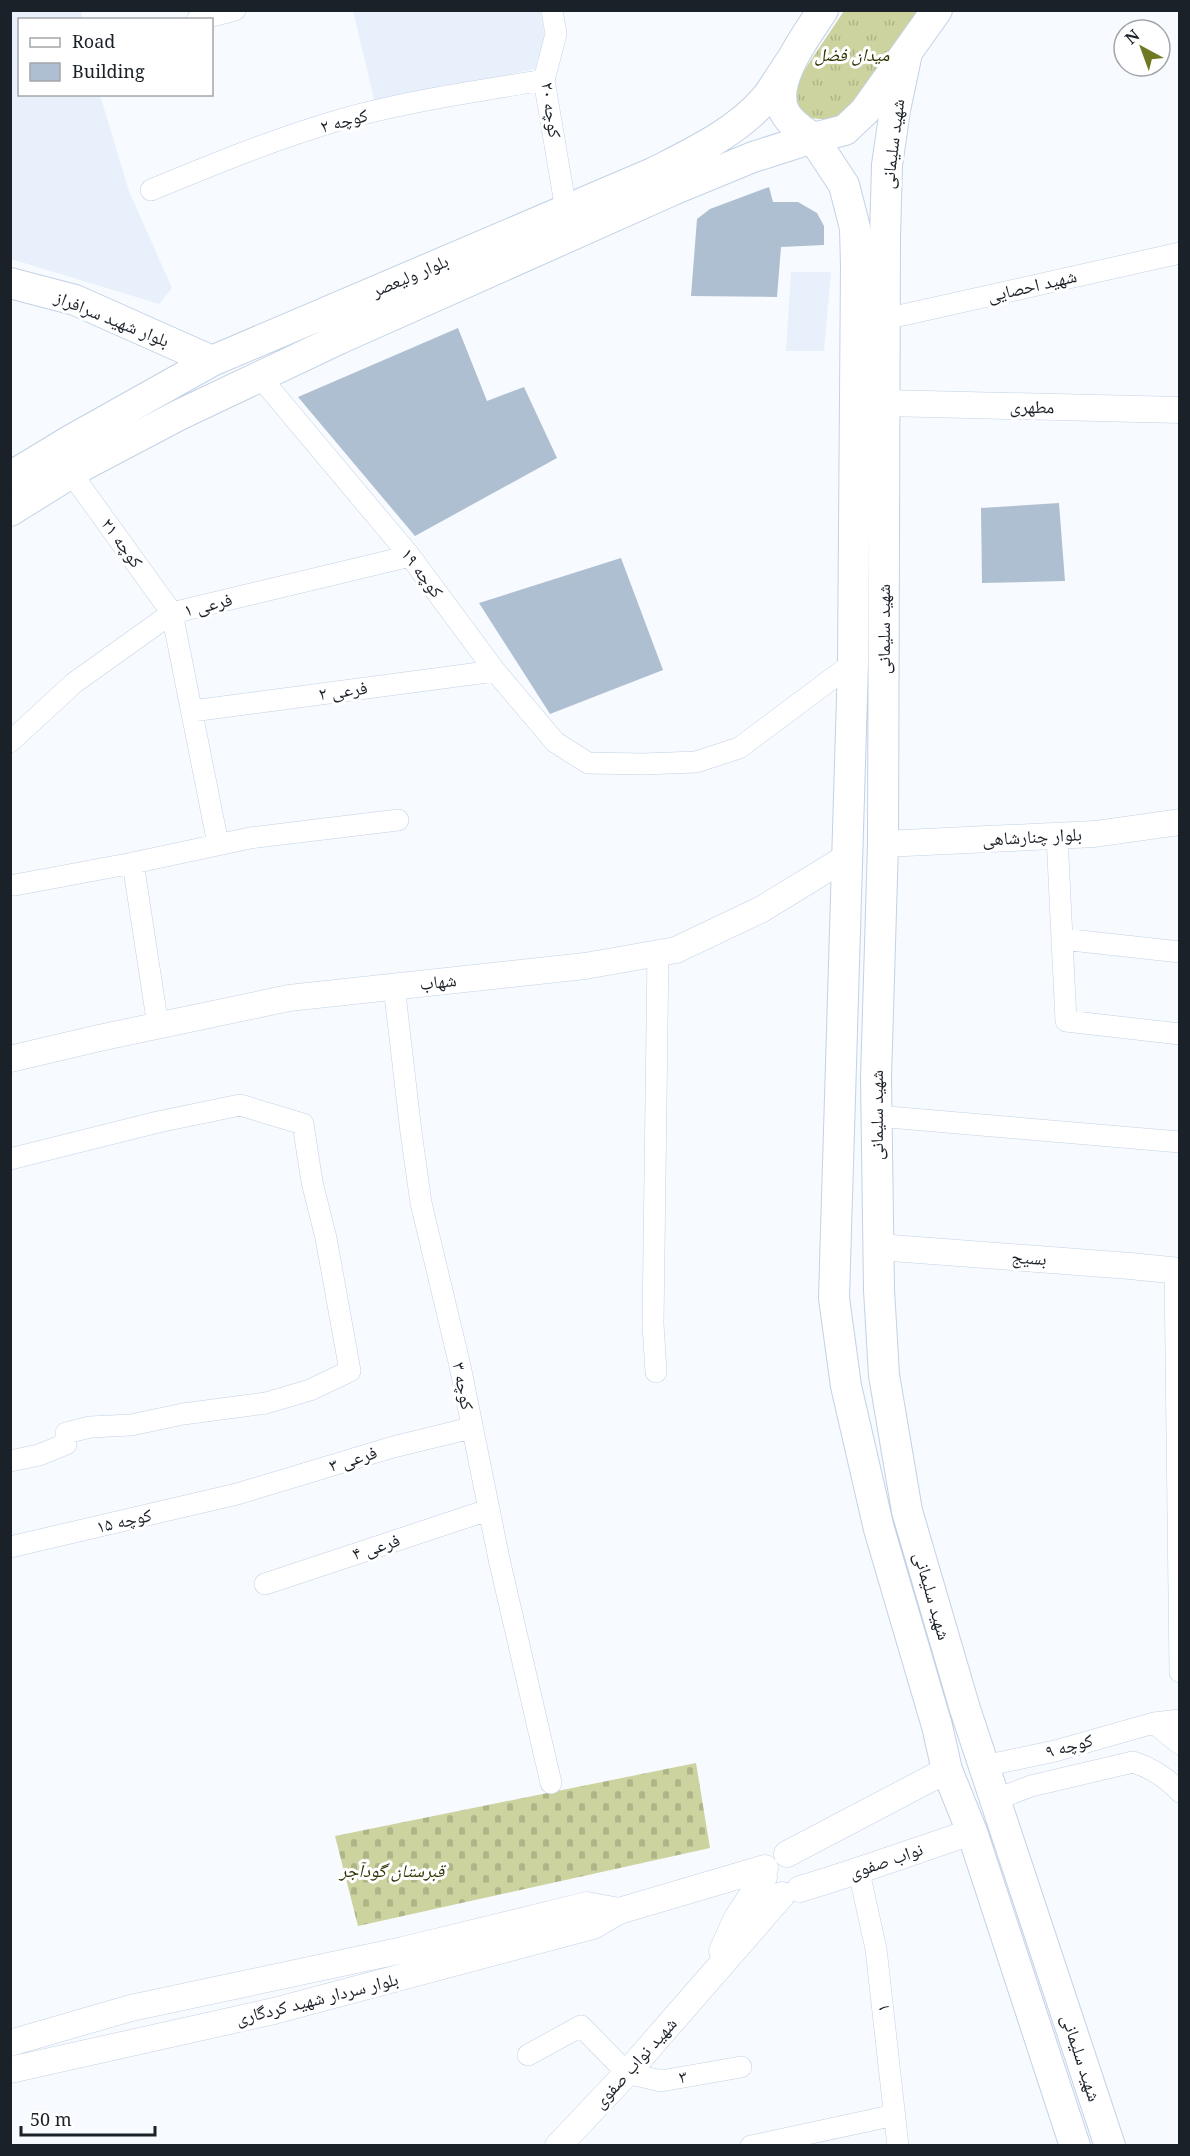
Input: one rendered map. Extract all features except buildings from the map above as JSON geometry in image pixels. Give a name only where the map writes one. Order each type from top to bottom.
[{"type":"main road","points":[[823,10],[792,59],[782,91],[784,112],[795,125],[813,138],[835,134],[852,124],[865,111],[937,10]]},
{"type":"main road","name":"شهید سلیمانی","points":[[907,53],[895,110],[888,165],[885,319],[883,844],[877,1116],[878,1247],[884,1375],[907,1511],[961,1698],[1110,2145]]},
{"type":"main road","name":"بلوار ولیعصر","points":[[10,477],[212,361],[654,172],[707,146],[765,98],[792,59]]},
{"type":"main road","name":"بلوار ولیعصر","points":[[10,510],[71,473],[179,415],[339,339],[673,190],[753,157],[813,138]]},
{"type":"main road","name":"شهید سلیمانی","points":[[813,138],[843,185],[855,228],[853,663],[834,1298],[846,1386],[879,1529],[937,1726],[947,1770],[972,1832],[1075,2145]]},
{"type":"main road","name":"بلوار شهید سرافراز","points":[[10,283],[75,300],[212,361]]},
{"type":"main road","points":[[853,663],[884,663]]},
{"type":"main road","points":[[835,1244],[878,1247]]},
{"type":"main road","points":[[1042,2046],[1074,2038]]},
{"type":"street","points":[[205,18],[235,10]]},
{"type":"street","name":"کوچه ۲۰","points":[[552,10],[556,33],[544,80],[566,210]]},
{"type":"street","name":"کوچه ۲","points":[[151,190],[240,154],[343,119],[453,95],[544,80]]},
{"type":"street","name":"شهید احصایی","points":[[885,319],[1179,253]]},
{"type":"street","name":"کوچه ۱۹","points":[[260,377],[410,556],[495,671],[555,742],[588,763],[643,765],[696,762],[739,748],[853,663]]},
{"type":"street","name":"مطهری","points":[[885,403],[1179,410]]},
{"type":"street","name":"کوچه ۲۱","points":[[71,473],[172,613]]},
{"type":"street","name":"فرعی ۱","points":[[10,742],[74,683],[172,613],[410,556]]},
{"type":"street","points":[[172,613],[218,844]]},
{"type":"street","name":"فرعی ۲","points":[[192,711],[495,671]]},
{"type":"street","points":[[15,885],[250,838],[398,820]]},
{"type":"street","name":"بلوار چنارشاهی","points":[[883,844],[1095,834],[1179,822]]},
{"type":"street","points":[[1057,836],[1066,1021],[1179,1034]]},
{"type":"street","name":"شهاب","points":[[10,1059],[289,998],[585,966],[676,950],[762,909],[847,857]]},
{"type":"street","points":[[133,863],[158,1026]]},
{"type":"street","points":[[1062,939],[1179,952]]},
{"type":"street","points":[[656,1372],[653,1324],[658,953]]},
{"type":"street","name":"کوچه ۳","points":[[394,986],[421,1203],[460,1366],[488,1510],[551,1783]]},
{"type":"street","points":[[10,1159],[147,1124],[240,1105],[303,1124],[312,1182],[326,1238],[350,1371],[310,1390],[266,1403],[183,1413],[131,1425],[90,1427],[66,1433],[66,1444],[39,1455],[10,1461]]},
{"type":"street","points":[[877,1116],[1179,1142]]},
{"type":"street","name":"بسیج","points":[[878,1247],[1177,1271]]},
{"type":"street","points":[[1177,1271],[1179,1672]]},
{"type":"street","name":"فرعی ۳","points":[[237,1494],[393,1447],[471,1428]]},
{"type":"street","name":"کوچه ۱۵","points":[[11,1546],[237,1494]]},
{"type":"street","name":"فرعی ۴","points":[[265,1584],[488,1510]]},
{"type":"street","name":"کوچه ۹","points":[[984,1766],[1055,1751],[1154,1723],[1179,1720]]},
{"type":"street","points":[[1154,1723],[1179,1744]]},
{"type":"street","points":[[995,1800],[1031,1786],[1133,1762],[1146,1766],[1167,1778],[1179,1792]]},
{"type":"street","points":[[787,1854],[803,1863],[806,1872],[805,1881],[791,1892],[774,1892],[767,1886],[764,1872],[770,1860],[778,1855],[787,1854],[947,1770]]},
{"type":"street","name":"نواب صفوی","points":[[791,1892],[859,1872],[902,1854],[972,1832]]},
{"type":"street","name":"بلوار سردار شهید کردگاری","points":[[10,2070],[274,2011],[593,1926],[619,1911],[764,1872]]},
{"type":"street","name":"شهید نواب صفوی","points":[[709,1978],[738,1918],[764,1872]]},
{"type":"street","name":"۱","points":[[859,1872],[876,1949],[898,2145]]},
{"type":"street","name":"شهید نواب صفوی","points":[[558,2145],[627,2073],[709,1978],[791,1892]]},
{"type":"street","name":"بلوار سردار شهید کردگاری","points":[[10,2043],[131,2008],[403,1950],[587,1905],[619,1911]]},
{"type":"street","points":[[528,2055],[581,2026],[627,2073]]},
{"type":"street","name":"۳","points":[[627,2073],[661,2081],[741,2067]]},
{"type":"street","points":[[751,2145],[895,2115]]},
{"type":"shaded area","points":[[10,11],[81,11],[82,18],[18,18],[18,96],[100,96],[129,191],[172,288],[159,304],[11,259]]},
{"type":"shaded area","points":[[353,11],[540,11],[545,36],[535,69],[375,103]]},
{"type":"shaded area","points":[[791,272],[831,272],[824,351],[786,351]]},
{"type":"green space","name":"میدان فضل","points":[[844,11],[921,11],[840,121],[810,118],[799,107],[792,95],[797,81]]},
{"type":"green space","name":"قبرستان گودآجر","points":[[696,1763],[710,1848],[358,1926],[335,1836]]}]
